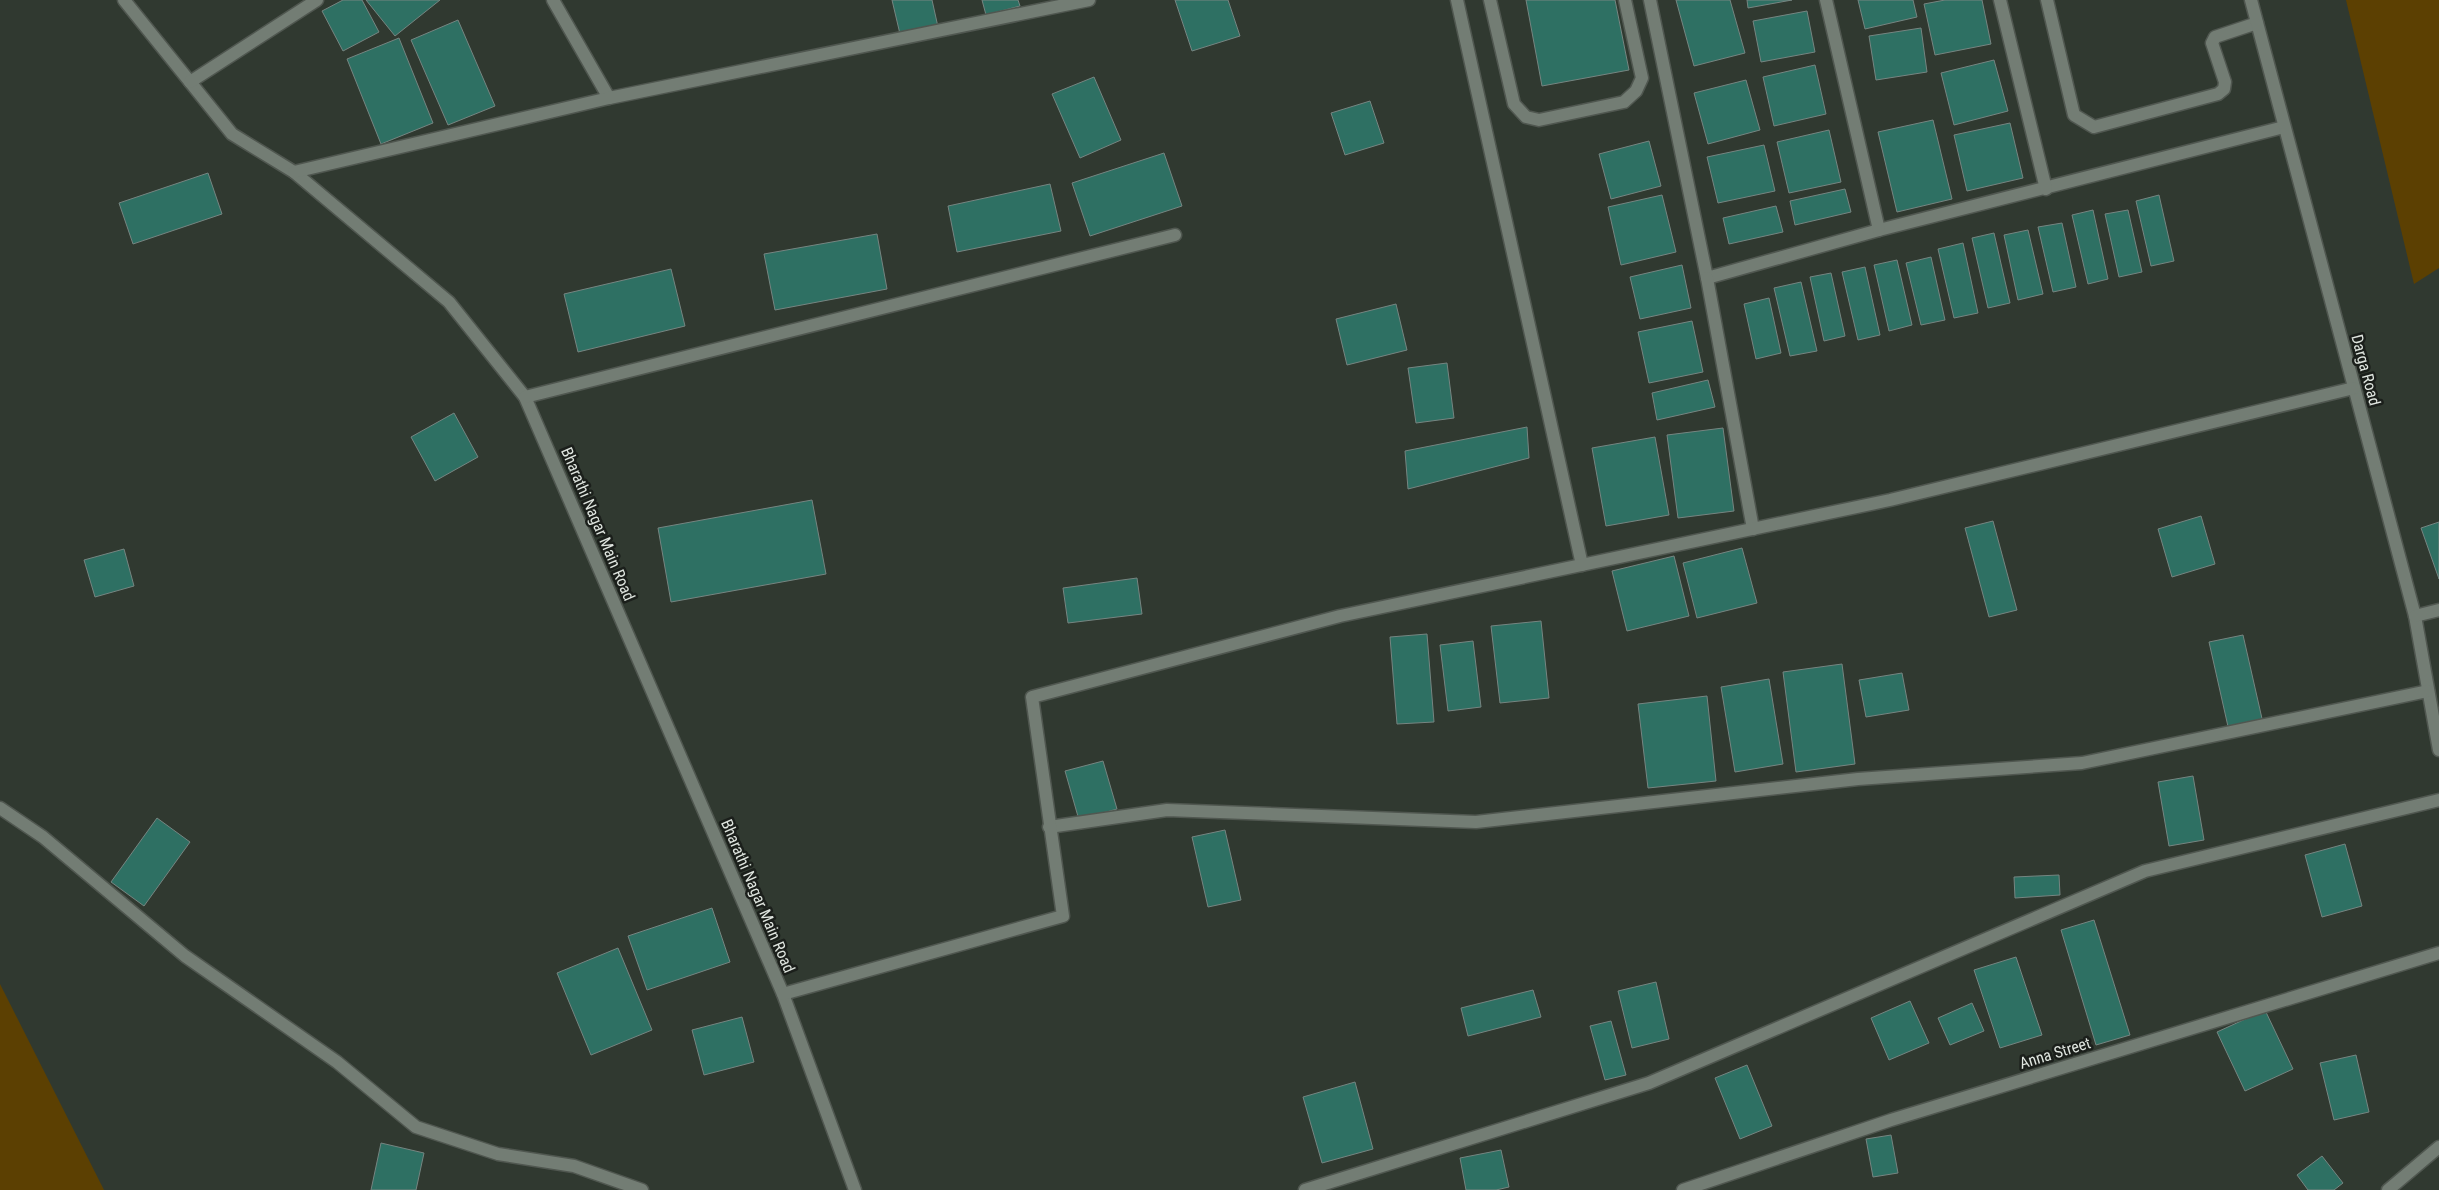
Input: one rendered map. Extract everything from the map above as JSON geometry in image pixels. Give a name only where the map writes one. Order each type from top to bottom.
[{"type":"street","name":"Bharathi Nagar Main Road","points":[[124,0],[232,134],[294,172],[449,302],[525,397],[784,994],[855,1190]]},
{"type":"street","points":[[190,82],[317,0]]},
{"type":"street","points":[[553,0],[609,98]]},
{"type":"street","points":[[294,172],[609,98],[1089,0]]},
{"type":"street","points":[[1457,0],[1582,565]]},
{"type":"street","points":[[1490,0],[1514,104],[1526,117],[1540,120],[1624,102],[1636,91],[1642,78],[1626,0]]},
{"type":"street","points":[[1650,0],[1707,278],[1753,529]]},
{"type":"street","points":[[1826,0],[1880,230]]},
{"type":"street","points":[[2000,0],[2046,189]]},
{"type":"street","points":[[2047,0],[2074,116],[2094,127],[2218,94],[2224,89],[2224,82],[2212,43],[2215,37],[2257,23]]},
{"type":"street","name":"Darga Road","points":[[2252,0],[2415,616],[2439,750]]},
{"type":"street","points":[[1707,278],[1880,230],[2046,189],[2284,126]]},
{"type":"street","points":[[525,397],[1175,235]]},
{"type":"street","points":[[784,994],[1063,916],[1032,697],[1340,616],[1899,498],[2354,388]]},
{"type":"street","points":[[2415,616],[2439,610]]},
{"type":"street","points":[[1049,827],[1167,810],[1476,822],[1858,779],[2082,763],[2428,691]]},
{"type":"street","points":[[1305,1190],[1649,1084],[2145,871],[2439,800]]},
{"type":"street","points":[[0,808],[44,837],[186,956],[337,1062],[416,1127],[498,1154],[574,1166],[642,1190]]},
{"type":"street","name":"Anna Street","points":[[1683,1190],[1891,1120],[2439,953]]},
{"type":"street","points":[[2388,1190],[2439,1147]]},
{"type":"shaded area","points":[[2346,0],[2439,0],[2439,268],[2414,284]]},
{"type":"shaded area","points":[[0,984],[104,1190],[0,1190]]},
{"type":"building","points":[[343,0],[362,0],[379,32],[343,51],[322,11]]},
{"type":"building","points":[[366,0],[440,0],[395,36]]},
{"type":"building","points":[[892,0],[932,0],[938,27],[900,34]]},
{"type":"building","points":[[982,0],[1018,0],[1020,6],[986,15]]},
{"type":"building","points":[[1175,0],[1228,0],[1240,36],[1192,51]]},
{"type":"building","points":[[1526,0],[1615,0],[1629,70],[1542,86]]},
{"type":"building","points":[[1676,0],[1730,0],[1745,53],[1694,66]]},
{"type":"building","points":[[1747,0],[1792,0],[1748,8]]},
{"type":"building","points":[[1858,0],[1913,0],[1917,17],[1865,29]]},
{"type":"building","points":[[1945,0],[1982,0],[1991,44],[1935,55],[1924,4]]},
{"type":"building","points":[[1807,11],[1815,52],[1761,62],[1753,21]]},
{"type":"building","points":[[458,20],[495,106],[448,125],[411,40]]},
{"type":"building","points":[[1921,28],[1927,72],[1876,80],[1869,36]]},
{"type":"building","points":[[399,38],[433,123],[381,144],[347,59]]},
{"type":"building","points":[[1994,60],[2008,111],[1954,125],[1941,73]]},
{"type":"building","points":[[1815,65],[1826,114],[1774,126],[1763,77]]},
{"type":"building","points":[[1094,77],[1121,140],[1080,158],[1052,94]]},
{"type":"building","points":[[1746,80],[1760,130],[1708,144],[1694,93]]},
{"type":"building","points":[[1370,101],[1384,143],[1345,155],[1331,113]]},
{"type":"building","points":[[1933,120],[1952,199],[1897,212],[1878,132]]},
{"type":"building","points":[[2010,123],[2023,178],[1967,191],[1954,135]]},
{"type":"building","points":[[1829,130],[1841,182],[1789,193],[1777,142]]},
{"type":"building","points":[[1649,141],[1661,186],[1611,199],[1599,154]]},
{"type":"building","points":[[1764,145],[1775,191],[1718,203],[1707,157]]},
{"type":"building","points":[[1164,153],[1182,206],[1090,236],[1072,183]]},
{"type":"building","points":[[208,173],[222,214],[133,244],[119,203]]},
{"type":"building","points":[[1050,184],[1061,231],[957,252],[948,206]]},
{"type":"building","points":[[1845,189],[1851,212],[1795,225],[1790,201]]},
{"type":"building","points":[[1662,195],[1676,252],[1621,265],[1608,207]]},
{"type":"building","points":[[2159,195],[2174,261],[2151,266],[2136,201]]},
{"type":"building","points":[[1776,206],[1783,232],[1729,244],[1723,218]]},
{"type":"building","points":[[2093,210],[2108,279],[2088,284],[2072,215]]},
{"type":"building","points":[[2128,210],[2142,272],[2119,277],[2105,214]]},
{"type":"building","points":[[2062,223],[2076,287],[2053,292],[2038,227]]},
{"type":"building","points":[[2028,230],[2043,294],[2018,300],[2004,235]]},
{"type":"building","points":[[1994,233],[2010,303],[1988,308],[1972,238]]},
{"type":"building","points":[[877,234],[887,289],[775,310],[764,254]]},
{"type":"building","points":[[1963,243],[1978,313],[1954,318],[1938,249]]},
{"type":"building","points":[[1931,257],[1945,320],[1921,325],[1906,263]]},
{"type":"building","points":[[1897,260],[1912,325],[1889,331],[1874,265]]},
{"type":"building","points":[[1682,265],[1691,308],[1640,319],[1630,277]]},
{"type":"building","points":[[1865,267],[1880,335],[1858,340],[1842,272]]},
{"type":"building","points":[[671,269],[685,326],[578,352],[564,294]]},
{"type":"building","points":[[1831,273],[1845,336],[1824,341],[1810,277]]},
{"type":"building","points":[[1801,282],[1817,351],[1790,356],[1774,288]]},
{"type":"building","points":[[1769,298],[1781,353],[1756,359],[1744,304]]},
{"type":"building","points":[[1396,304],[1407,350],[1347,365],[1336,319]]},
{"type":"building","points":[[1692,321],[1703,372],[1649,383],[1638,332]]},
{"type":"building","points":[[1447,363],[1454,418],[1416,423],[1408,368]]},
{"type":"building","points":[[1708,380],[1715,407],[1657,420],[1652,393]]},
{"type":"building","points":[[454,413],[478,457],[435,481],[411,437]]},
{"type":"building","points":[[1527,427],[1529,458],[1408,489],[1405,451]]},
{"type":"building","points":[[1723,428],[1734,511],[1678,518],[1667,435]]},
{"type":"building","points":[[1655,437],[1669,515],[1606,526],[1592,448]]},
{"type":"building","points":[[812,500],[826,574],[671,602],[658,528]]},
{"type":"building","points":[[2201,516],[2215,564],[2172,577],[2158,529]]},
{"type":"building","points":[[1993,521],[2017,610],[1989,617],[1965,528]]},
{"type":"building","points":[[2439,522],[2439,579],[2421,528]]},
{"type":"building","points":[[1742,548],[1757,603],[1697,618],[1683,563]]},
{"type":"building","points":[[124,549],[134,586],[95,597],[84,560]]},
{"type":"building","points":[[1674,556],[1689,616],[1627,631],[1612,571]]},
{"type":"building","points":[[1137,578],[1142,614],[1068,623],[1063,588]]},
{"type":"building","points":[[1541,621],[1549,698],[1500,703],[1491,626]]},
{"type":"building","points":[[1427,634],[1434,722],[1397,724],[1390,637]]},
{"type":"building","points":[[2243,635],[2263,723],[2229,731],[2209,642]]},
{"type":"building","points":[[1473,641],[1481,707],[1448,711],[1440,645]]},
{"type":"building","points":[[1842,664],[1855,764],[1796,772],[1783,672]]},
{"type":"building","points":[[1902,673],[1909,710],[1866,717],[1859,680]]},
{"type":"building","points":[[1769,679],[1783,764],[1735,772],[1721,687]]},
{"type":"building","points":[[1707,696],[1716,781],[1648,788],[1638,704]]},
{"type":"building","points":[[1103,761],[1117,809],[1079,820],[1065,771]]},
{"type":"building","points":[[2193,776],[2204,840],[2169,846],[2158,782]]},
{"type":"building","points":[[157,818],[190,842],[144,906],[111,882]]},
{"type":"building","points":[[1225,830],[1241,900],[1208,907],[1192,837]]},
{"type":"building","points":[[2345,844],[2362,906],[2322,917],[2305,855]]},
{"type":"building","points":[[2059,875],[2060,895],[2015,898],[2014,877]]},
{"type":"building","points":[[712,908],[730,962],[647,990],[628,936]]},
{"type":"building","points":[[2094,920],[2130,1035],[2096,1045],[2061,930]]},
{"type":"building","points":[[618,948],[652,1030],[591,1055],[557,973]]},
{"type":"building","points":[[2016,957],[2042,1035],[2000,1048],[1974,970]]},
{"type":"building","points":[[1656,982],[1669,1039],[1632,1048],[1618,991]]},
{"type":"building","points":[[1533,990],[1541,1017],[1468,1036],[1461,1008]]},
{"type":"building","points":[[1910,1001],[1929,1043],[1889,1060],[1871,1018]]},
{"type":"building","points":[[1972,1003],[1984,1031],[1950,1045],[1938,1018]]},
{"type":"building","points":[[2265,1010],[2293,1069],[2245,1091],[2217,1032]]},
{"type":"building","points":[[742,1017],[754,1062],[704,1075],[692,1030]]},
{"type":"building","points":[[1611,1021],[1626,1075],[1605,1080],[1590,1026]]},
{"type":"building","points":[[2356,1055],[2369,1112],[2334,1120],[2320,1063]]},
{"type":"building","points":[[1747,1065],[1772,1126],[1740,1139],[1715,1078]]},
{"type":"building","points":[[1355,1082],[1373,1149],[1322,1163],[1303,1097]]},
{"type":"building","points":[[1891,1135],[1898,1173],[1873,1177],[1866,1139]]},
{"type":"building","points":[[381,1143],[424,1153],[416,1190],[371,1190]]},
{"type":"building","points":[[1501,1150],[1509,1187],[1496,1190],[1466,1190],[1460,1158]]},
{"type":"building","points":[[2322,1156],[2343,1183],[2334,1190],[2308,1190],[2297,1175]]}]
